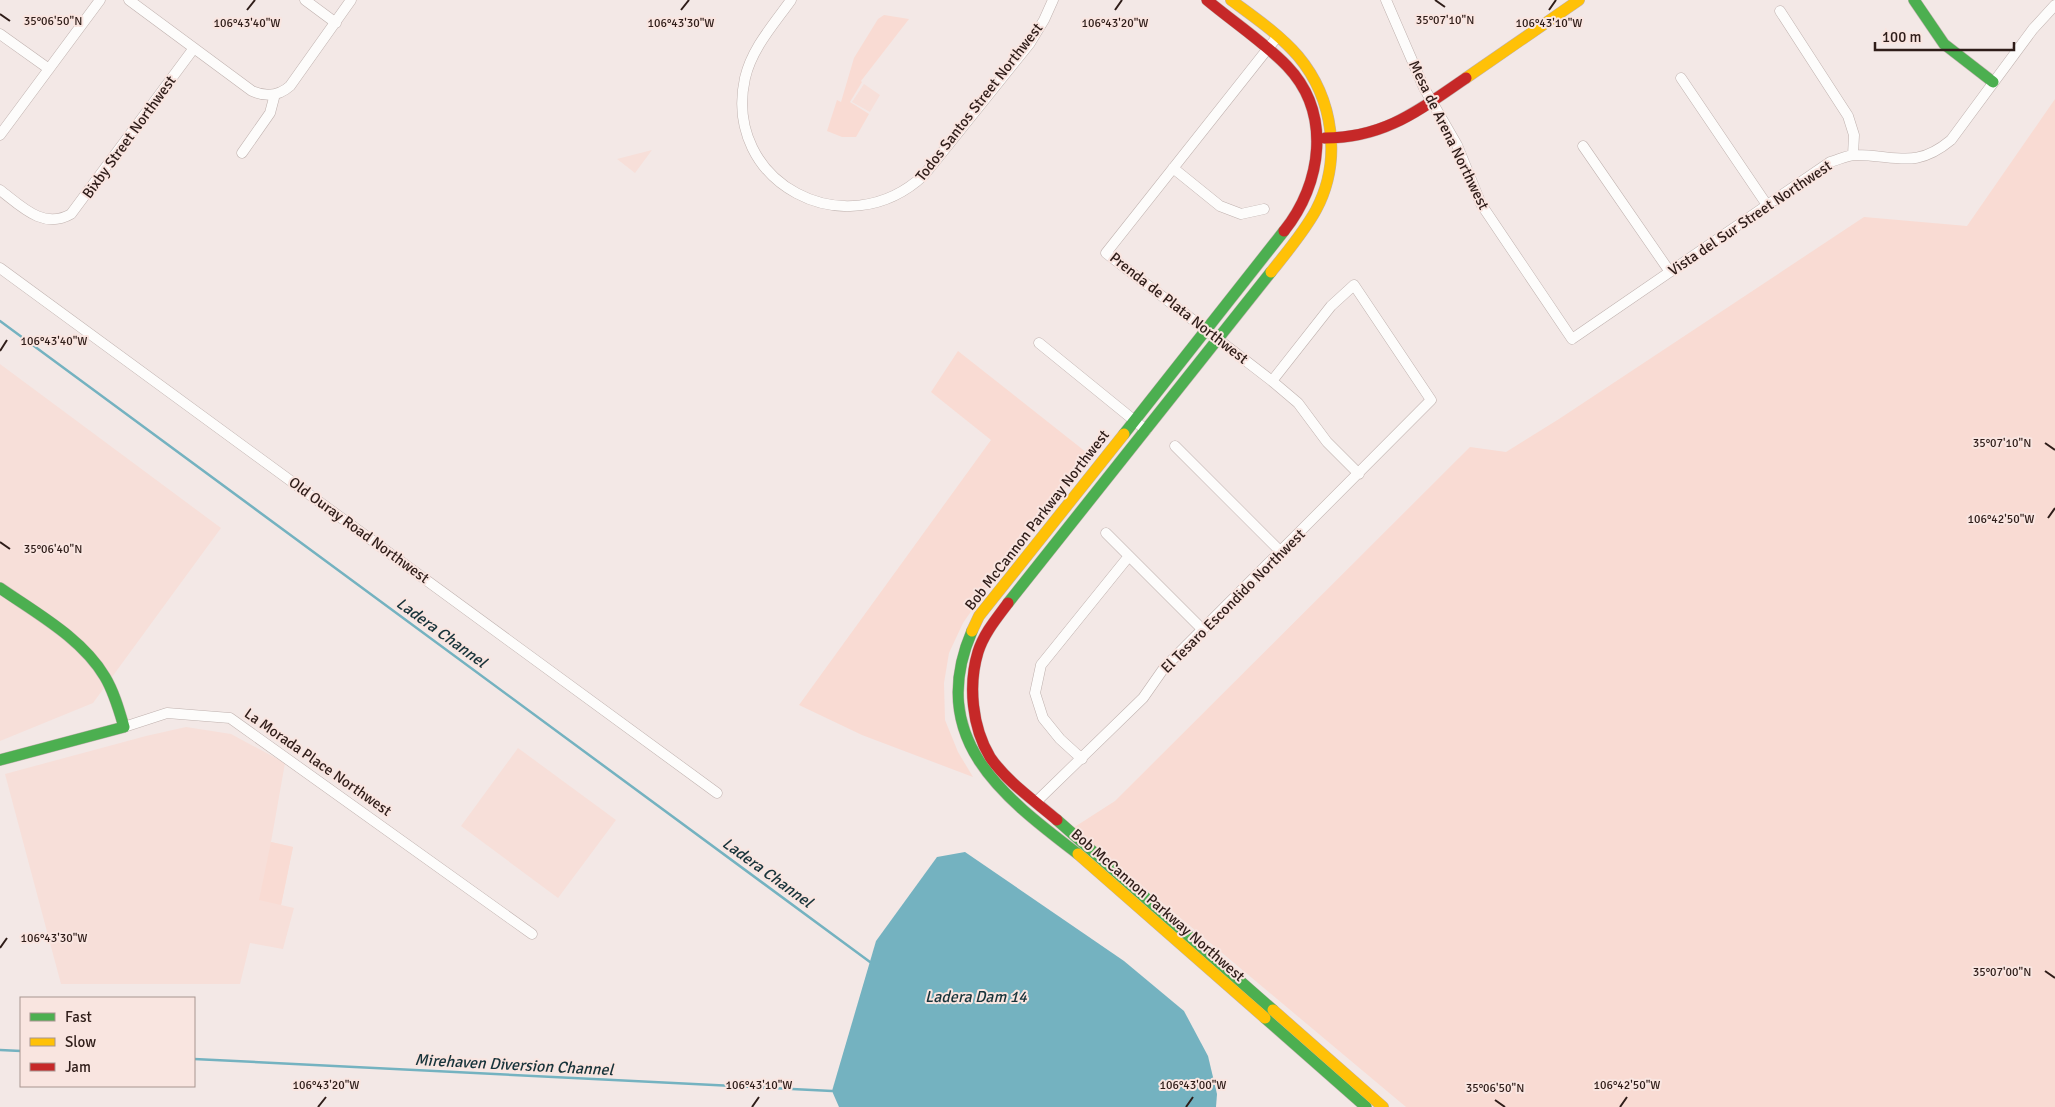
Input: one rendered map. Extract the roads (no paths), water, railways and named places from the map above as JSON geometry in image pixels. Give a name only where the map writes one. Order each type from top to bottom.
[{"type":"street","points":[[0,136],[100,0]]},
{"type":"street","points":[[129,0],[252,91],[263,95],[275,94],[290,86],[351,0]]},
{"type":"street","points":[[305,0],[336,23]]},
{"type":"street","name":"Todos Santos Street Northwest","points":[[791,0],[754,54],[746,76],[743,100],[745,124],[753,147],[766,167],[783,184],[814,201],[849,207],[884,201],[906,190],[932,166],[1030,43],[1053,0]]},
{"type":"street","name":"Bob McCannon Parkway Northwest","points":[[1207,0],[1288,67],[1308,98],[1317,138],[1318,152],[1311,187],[1303,205],[988,603],[970,633],[958,674],[960,713],[966,734],[977,759],[998,787],[1103,874],[1366,1107]]},
{"type":"street","name":"Bob McCannon Parkway Northwest","points":[[1231,0],[1277,36],[1294,52],[1316,82],[1327,112],[1333,138],[1329,175],[1320,203],[1303,231],[987,632],[978,652],[974,674],[974,711],[980,733],[990,756],[1006,776],[1383,1107]]},
{"type":"street","name":"Mesa de Arena Northwest","points":[[1386,0],[1432,102],[1457,145],[1481,204],[1572,340]]},
{"type":"street","points":[[1317,138],[1358,136],[1382,129],[1409,117],[1579,0]]},
{"type":"street","points":[[1914,0],[1944,44],[1993,82]]},
{"type":"street","name":"Vista del Sur Street Northwest","points":[[1572,340],[1830,162],[1854,155],[1905,160],[1925,157],[1939,150],[1951,140],[2033,29],[2055,5]]},
{"type":"street","points":[[1780,11],[1848,116],[1854,135],[1854,155]]},
{"type":"street","points":[[0,34],[49,69]]},
{"type":"street","name":"Prenda de Plata Northwest","points":[[1277,36],[1106,253],[1298,403],[1327,442],[1359,474]]},
{"type":"street","name":"Bixby Street Northwest","points":[[0,190],[37,217],[47,220],[59,220],[71,214],[76,210],[194,48]]},
{"type":"street","points":[[1681,78],[1767,205]]},
{"type":"street","points":[[242,153],[270,114],[275,94]]},
{"type":"street","points":[[1583,146],[1670,272]]},
{"type":"street","points":[[1173,168],[1220,206],[1241,214],[1264,209]]},
{"type":"street","name":"Old Ouray Road Northwest","points":[[0,268],[718,793]]},
{"type":"street","name":"El Tesaro Escondido Northwest","points":[[1036,802],[1143,698],[1164,668],[1359,474],[1430,400],[1354,285],[1331,306],[1272,381]]},
{"type":"street","points":[[1040,343],[1146,430]]},
{"type":"street","points":[[1175,446],[1281,552]]},
{"type":"street","points":[[1106,533],[1204,630]]},
{"type":"street","points":[[1082,759],[1060,739],[1043,718],[1036,693],[1041,665],[1129,556]]},
{"type":"street","points":[[0,588],[72,640],[94,661],[111,686],[124,727]]},
{"type":"street","name":"La Morada Place Northwest","points":[[0,760],[124,727],[167,713],[230,718],[532,934]]},
{"type":"water","name":"Ladera Dam 14","points":[[965,852],[1124,961],[1184,1011],[1208,1056],[1217,1094],[1216,1107],[839,1107],[832,1091],[876,941],[937,857]]},
{"type":"waterway","name":"Ladera Channel","points":[[0,321],[870,962]]},
{"type":"waterway","name":"Mirehaven Diversion Channel","points":[[0,1050],[20,1051]]},
{"type":"waterway","name":"Mirehaven Diversion Channel","points":[[195,1059],[832,1091]]}]
